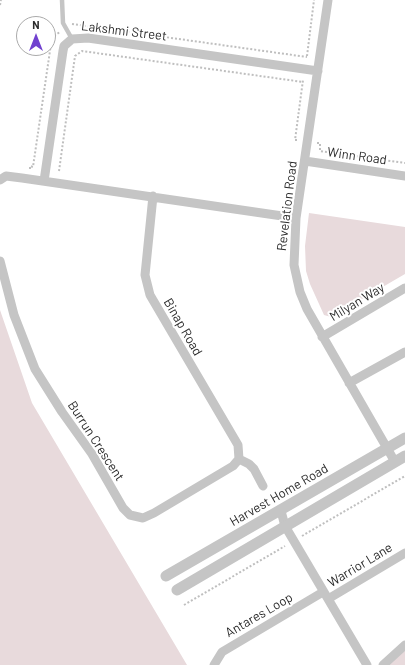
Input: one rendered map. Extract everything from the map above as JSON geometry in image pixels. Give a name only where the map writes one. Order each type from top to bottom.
[{"type":"street","name":"Revelation Road","points":[[328,0],[296,218],[293,249],[296,279],[307,309],[322,337],[387,448],[400,459]]},
{"type":"street","name":"Lakshmi Street","points":[[44,181],[63,50],[64,46],[72,39],[88,38],[318,71]]},
{"type":"street","name":"Winn Road","points":[[305,162],[405,176]]},
{"type":"street","points":[[0,180],[6,176],[153,196],[296,218]]},
{"type":"street","name":"Binap Road","points":[[153,196],[146,253],[145,275],[150,295],[238,445],[239,459]]},
{"type":"street","name":"Burrun Crescent","points":[[0,261],[14,316],[35,369],[62,412],[92,454],[123,508],[130,515],[143,518],[154,513],[232,466],[239,459]]},
{"type":"street","name":"Milyan Way","points":[[322,337],[405,288]]},
{"type":"street","points":[[349,383],[405,352]]},
{"type":"street","name":"Harvest Home Road","points":[[166,576],[405,438]]},
{"type":"street","points":[[239,459],[249,464],[254,469],[264,486]]},
{"type":"street","points":[[177,590],[400,459]]},
{"type":"street","points":[[281,510],[285,526],[367,665]]},
{"type":"street","name":"Warrior Lane","points":[[325,596],[405,553]]},
{"type":"street","name":"Antares Loop","points":[[214,665],[222,652],[325,596]]},
{"type":"street","points":[[383,665],[405,645]]},
{"type":"lane","points":[[62,0],[63,23],[72,39]]},
{"type":"path","points":[[0,5],[1,0]]},
{"type":"path","points":[[314,0],[295,140],[320,143],[320,151],[405,163]]},
{"type":"path","points":[[29,179],[30,166],[33,167],[52,37],[66,27],[74,24],[307,57]]},
{"type":"path","points":[[59,171],[75,56],[82,50],[303,82]]},
{"type":"path","points":[[184,606],[405,476]]},
{"type":"shaded area","points":[[309,213],[405,227],[405,274],[331,317],[324,315],[310,284],[306,271],[305,246]]},
{"type":"shaded area","points":[[0,310],[32,403],[187,665],[0,665]]},
{"type":"shaded area","points":[[405,645],[405,665],[383,665]]}]
